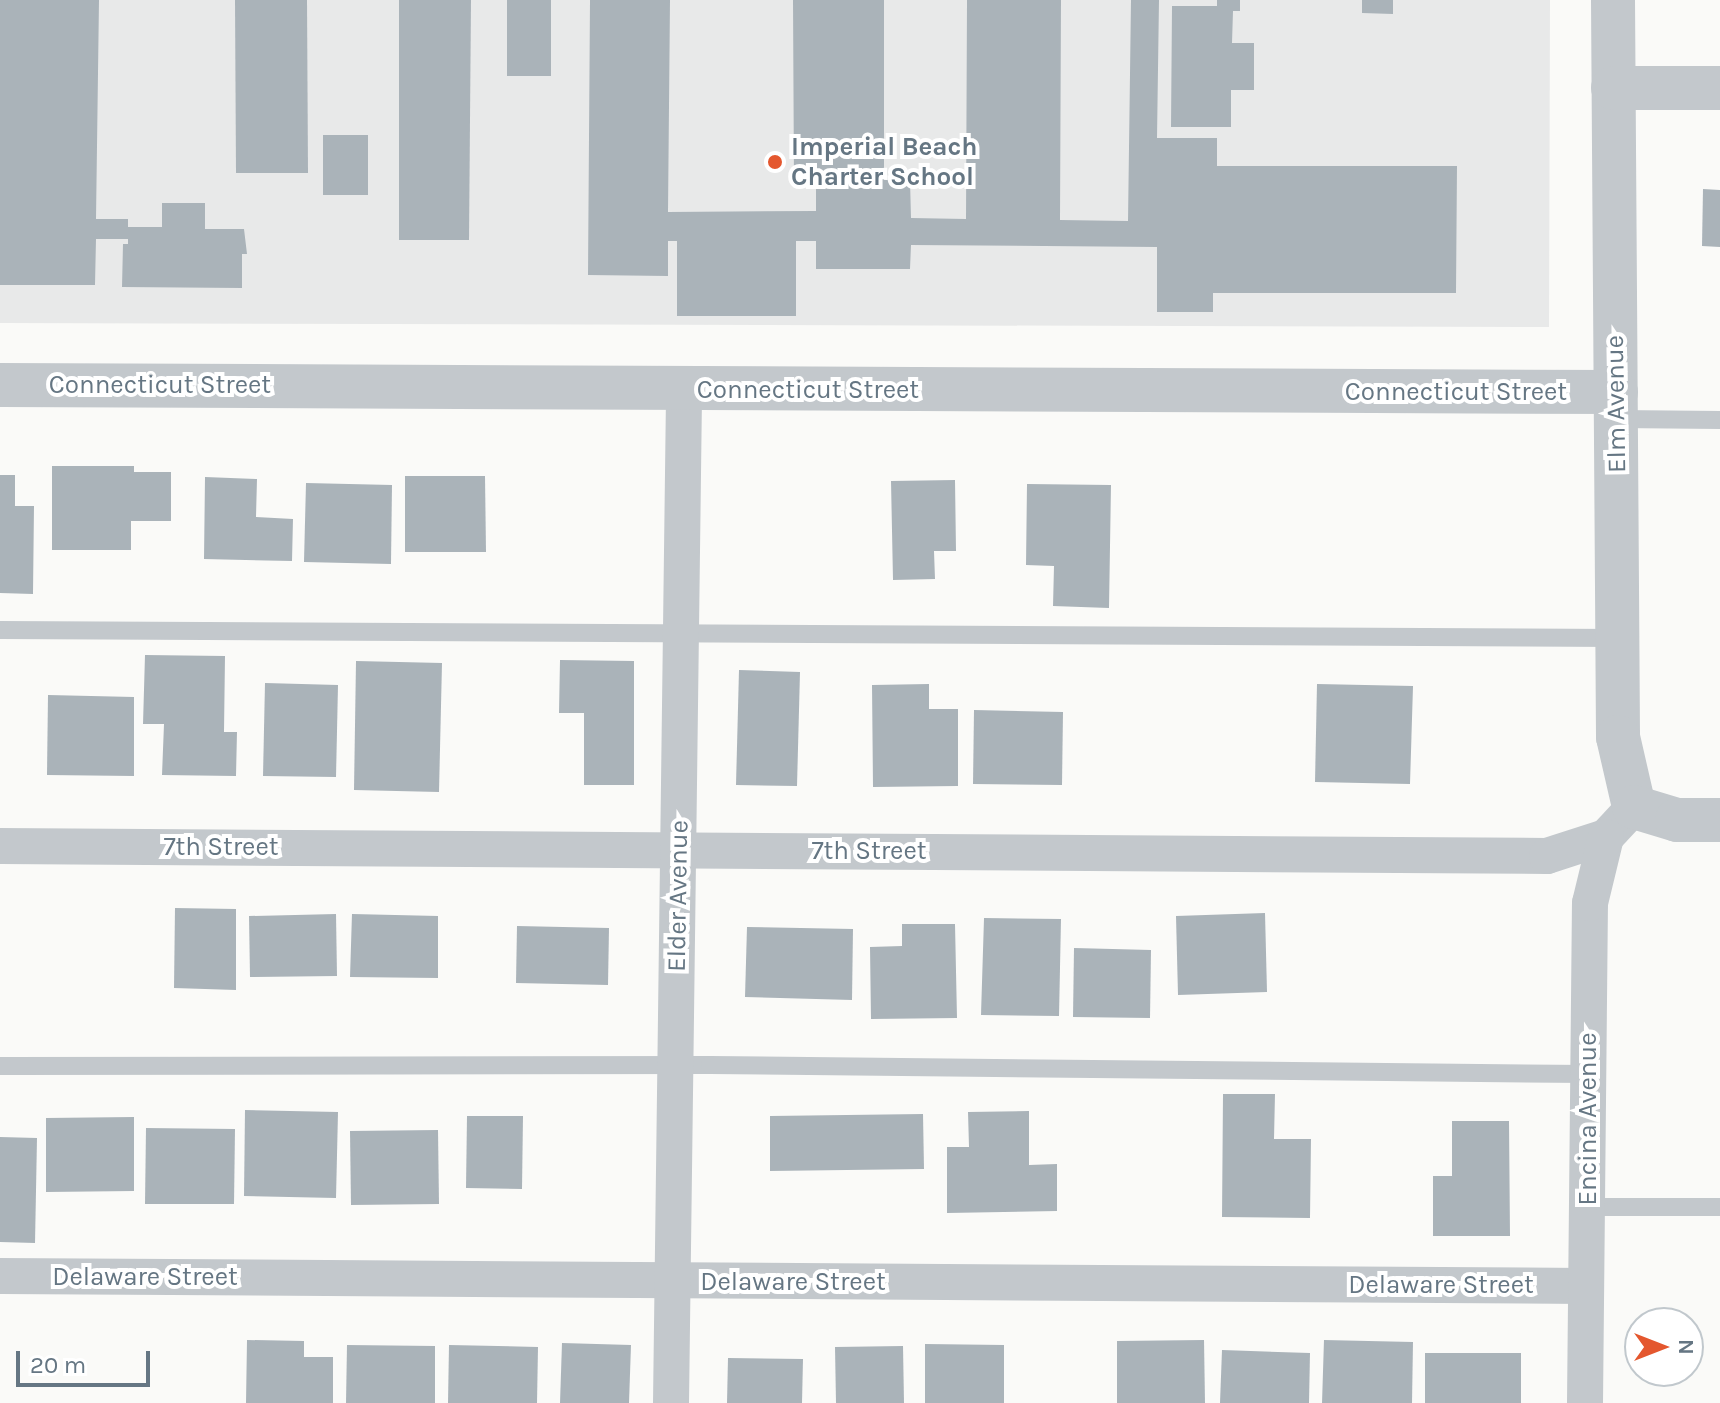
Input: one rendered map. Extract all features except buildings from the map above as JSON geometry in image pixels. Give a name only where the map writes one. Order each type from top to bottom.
[{"type":"street","name":"Elm Avenue","points":[[1613,0],[1620,822]]},
{"type":"street","points":[[1613,88],[1720,88]]},
{"type":"street","name":"Connecticut Street","points":[[0,385],[684,390],[1616,406]]},
{"type":"street","name":"Elder Avenue","points":[[671,1403],[684,390]]},
{"type":"street","points":[[1620,822],[1720,820]]},
{"type":"street","name":"7th Street","points":[[0,846],[1547,856],[1620,822]]},
{"type":"street","name":"Encina Avenue","points":[[1585,1403],[1590,903],[1620,822]]},
{"type":"street","name":"Delaware Street","points":[[0,1276],[1586,1286]]},
{"type":"lane","points":[[1616,406],[1720,420]]},
{"type":"lane","points":[[0,630],[1619,638]]},
{"type":"lane","points":[[0,1066],[677,1065],[1588,1074]]},
{"type":"lane","points":[[1587,1207],[1720,1207]]},
{"type":"shaded area","name":"Imperial Beach Charter School","points":[[0,0],[1550,0],[1549,327],[0,323]]},
{"type":"place","name":"Imperial Beach Charter School","points":[[775,162]]}]
